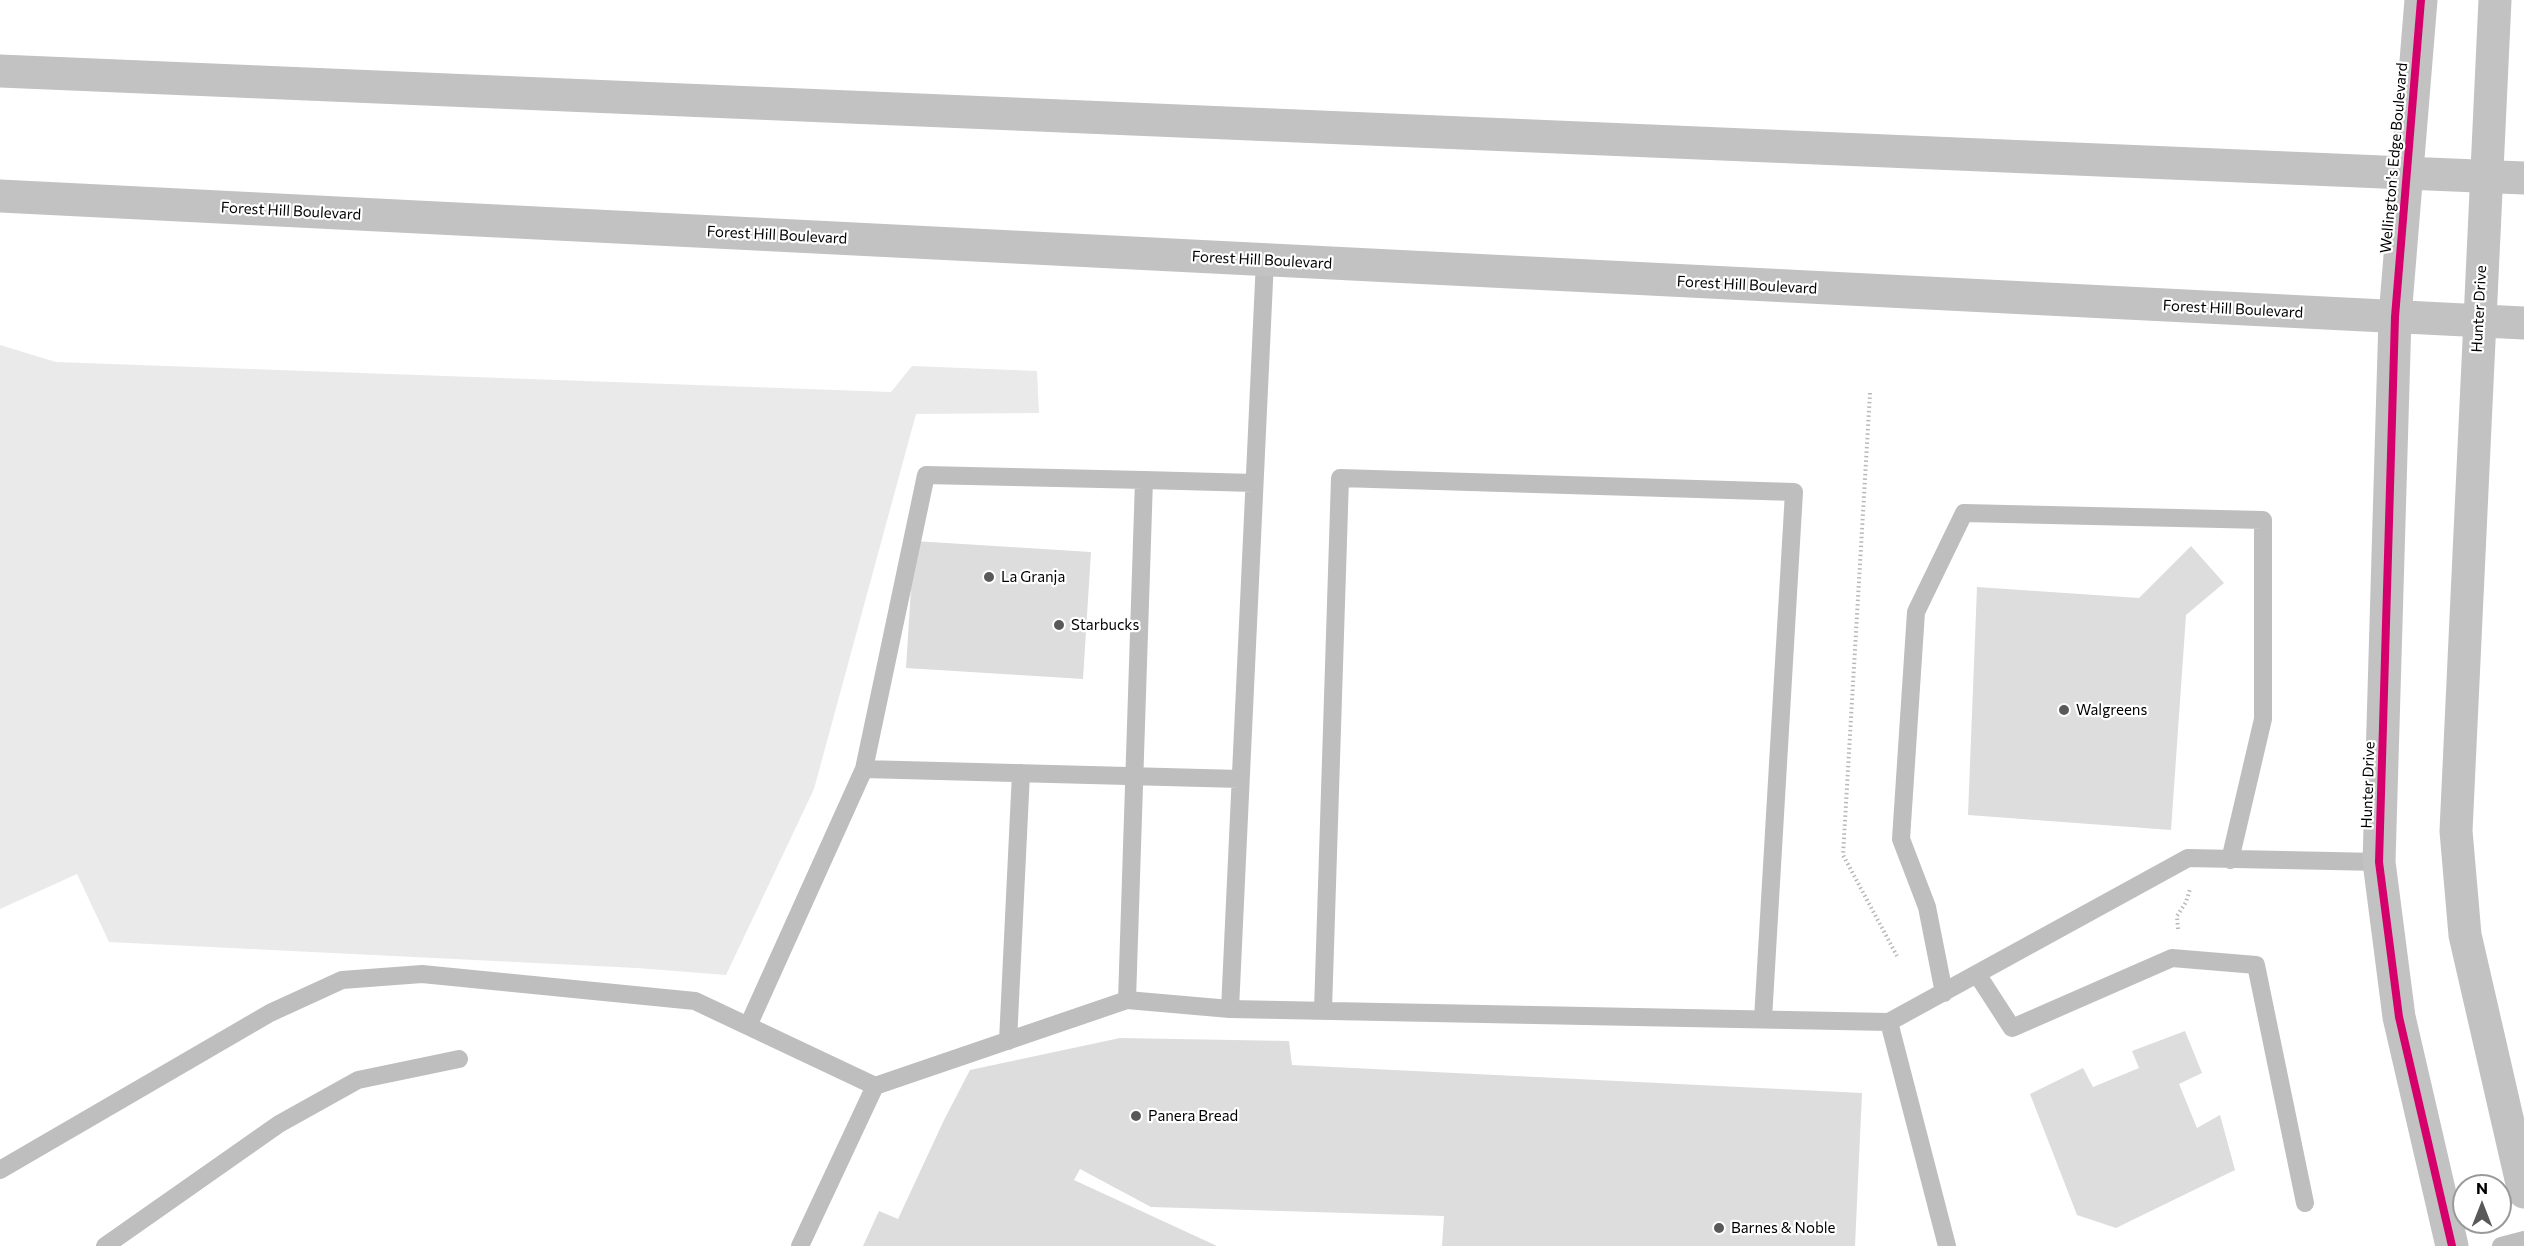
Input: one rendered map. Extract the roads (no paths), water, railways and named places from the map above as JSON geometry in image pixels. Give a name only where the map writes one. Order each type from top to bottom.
[{"type":"main road","name":"Wellington's Edge Boulevard","points":[[2395,317],[2405,172],[2421,0]]},
{"type":"main road","points":[[2487,175],[2495,0]]},
{"type":"main road","points":[[0,71],[2524,178]]},
{"type":"main road","name":"Hunter Drive","points":[[2487,175],[2478,322],[2456,831],[2465,935],[2524,1192]]},
{"type":"main road","name":"Forest Hill Boulevard","points":[[0,196],[2524,323]]},
{"type":"main road","name":"Hunter Drive","points":[[2395,317],[2379,862],[2399,1017],[2452,1246]]},
{"type":"lane","points":[[1230,1009],[1265,260]]},
{"type":"lane","points":[[748,1026],[864,769],[926,475],[1254,483]]},
{"type":"lane","points":[[1323,1011],[1340,478],[1794,492],[1763,1019]]},
{"type":"lane","points":[[1127,1000],[1143,480]]},
{"type":"lane","points":[[1944,993],[1927,907],[1901,839],[1916,612],[1964,513],[2263,520],[2263,719],[2230,860]]},
{"type":"lane","points":[[864,769],[1240,779]]},
{"type":"lane","points":[[1008,1041],[1021,773]]},
{"type":"lane","points":[[0,1170],[270,1013],[342,980],[422,974],[695,1001],[875,1086],[1127,1000],[1230,1009],[1889,1022],[2188,858],[2379,862]]},
{"type":"lane","points":[[1977,974],[2012,1028],[2172,958],[2256,965],[2305,1203]]},
{"type":"lane","points":[[1889,1022],[1947,1246]]},
{"type":"lane","points":[[105,1246],[279,1124],[358,1080],[459,1059]]},
{"type":"lane","points":[[800,1246],[875,1086]]},
{"type":"lane","points":[[2501,1246],[2524,1240]]},
{"type":"place","name":"La Granja","points":[[989,577]]},
{"type":"place","name":"Starbucks","points":[[1059,625]]},
{"type":"place","name":"Walgreens","points":[[2064,710]]},
{"type":"place","name":"Panera Bread","points":[[1136,1116]]},
{"type":"place","name":"Barnes & Noble","points":[[1719,1228]]}]
